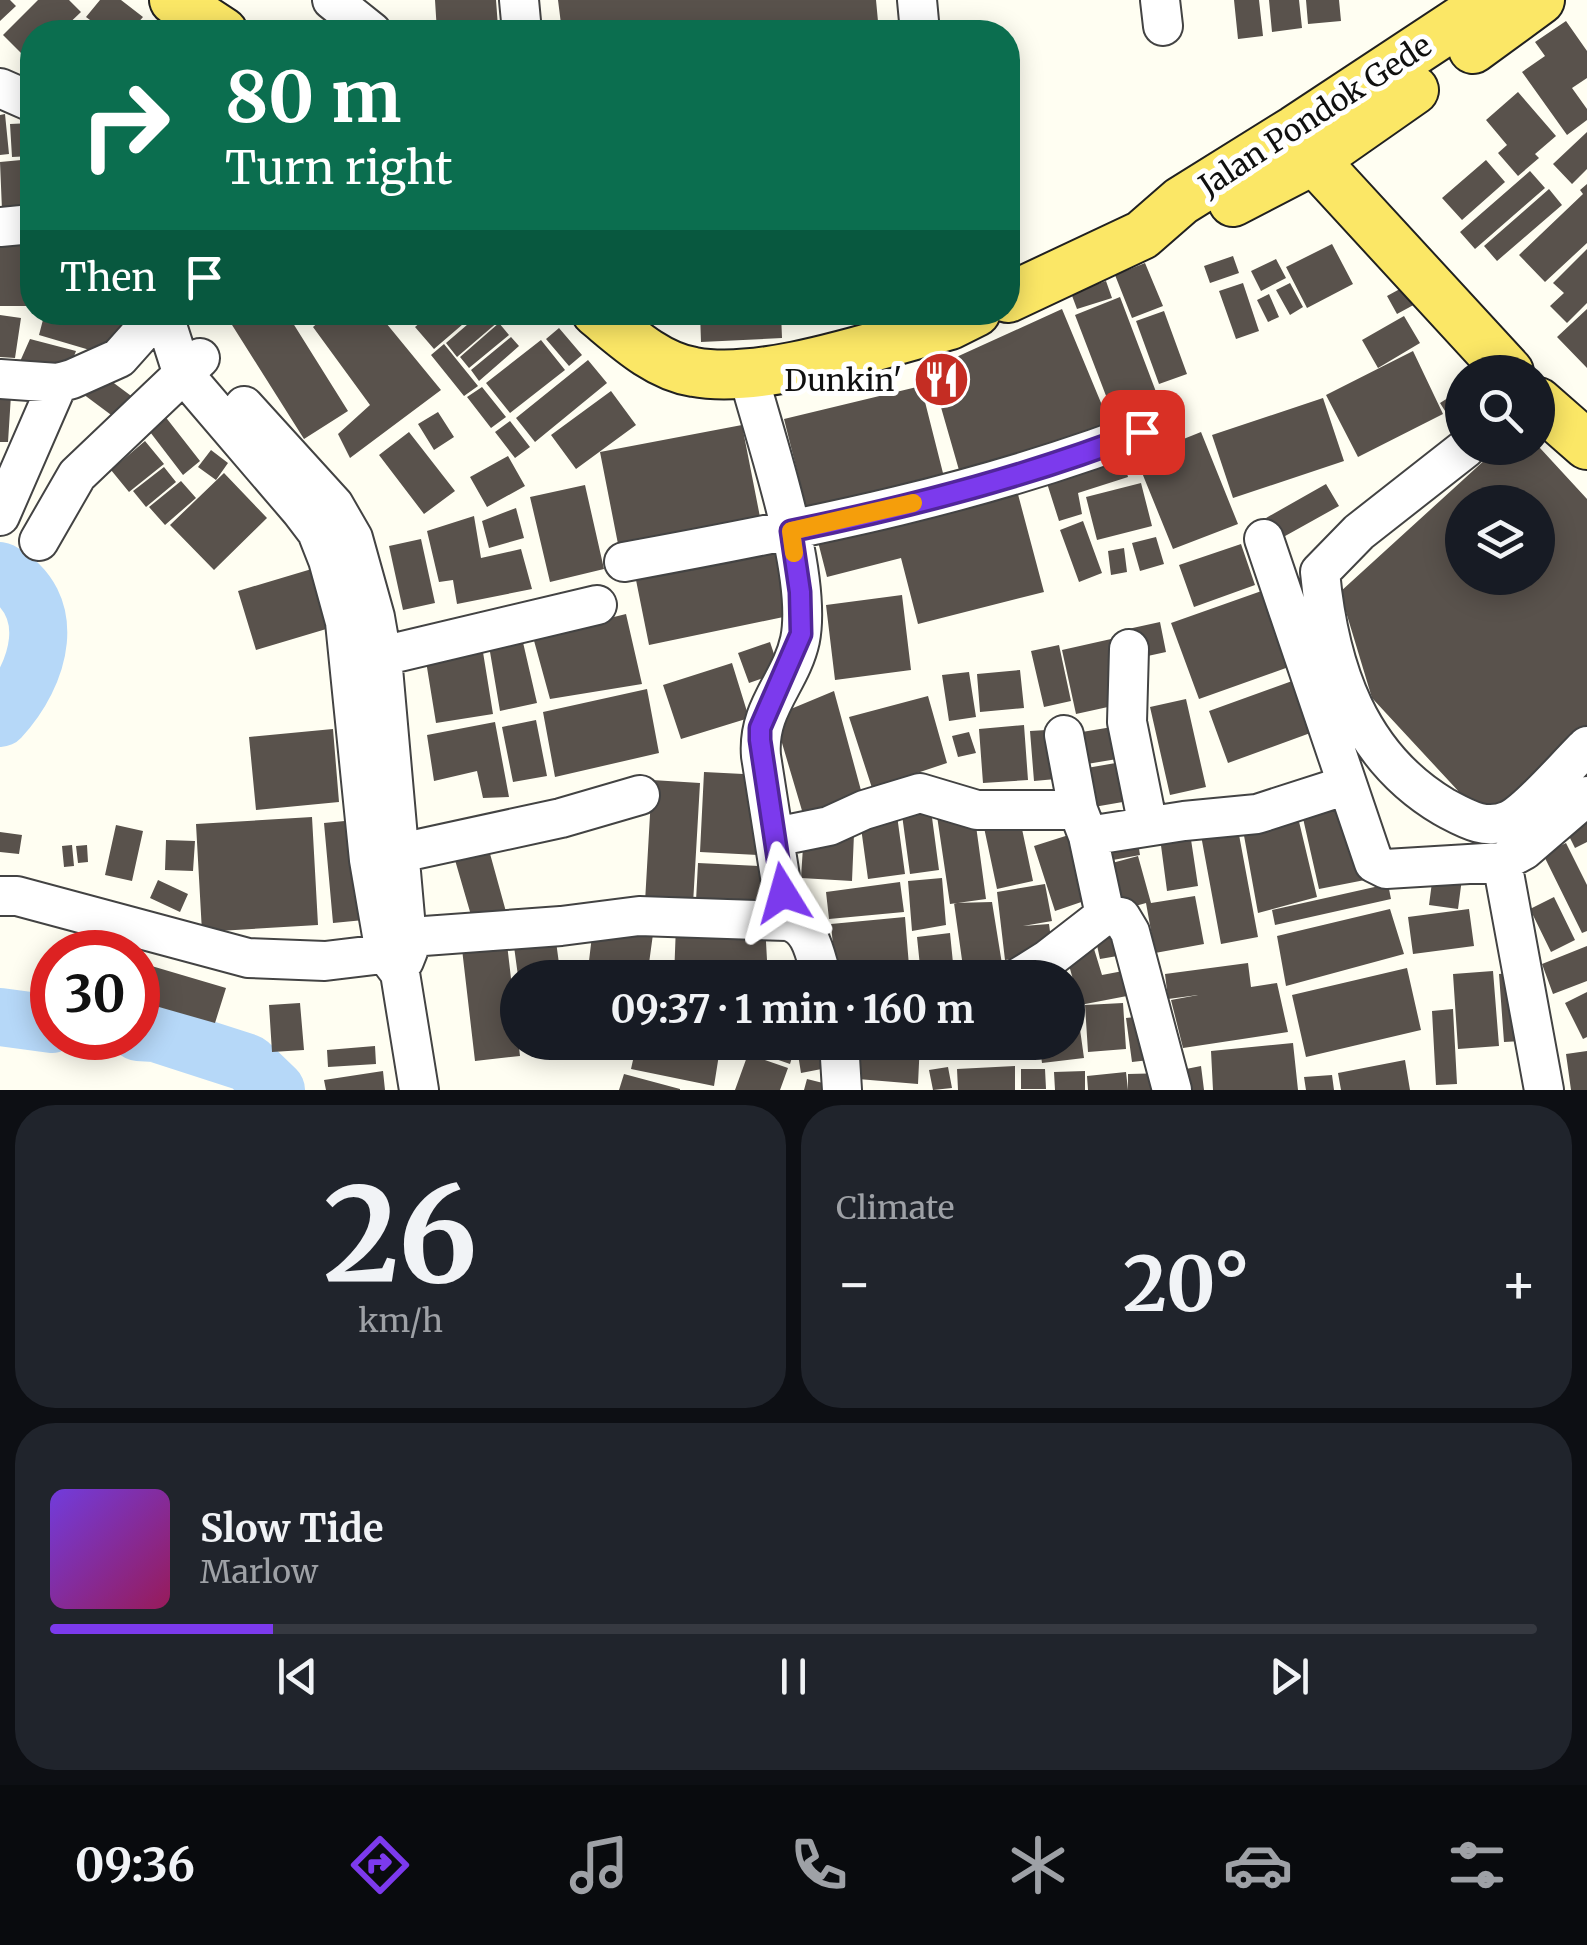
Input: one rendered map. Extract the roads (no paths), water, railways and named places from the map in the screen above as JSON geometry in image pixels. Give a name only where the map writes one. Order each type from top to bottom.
[{"type":"main road","points":[[174,0],[205,20]]},
{"type":"main road","name":"Jalan Pondok Gede","points":[[1142,234],[1177,229],[1314,160],[1540,0]]},
{"type":"main road","name":"Jalan Pondok Gede","points":[[1020,292],[1142,234],[1181,201],[1470,7]]},
{"type":"main road","points":[[1314,160],[1493,355]]},
{"type":"main road","points":[[614,325],[663,361],[692,372],[748,374],[785,368],[931,325]]},
{"type":"main road","points":[[1555,417],[1587,445]]},
{"type":"street","points":[[332,0],[357,20]]},
{"type":"street","points":[[0,378],[58,383],[175,336]]},
{"type":"street","points":[[40,541],[78,475],[175,336]]},
{"type":"street","points":[[175,336],[334,505],[353,538],[384,857],[419,1090]]},
{"type":"street","points":[[748,374],[791,531],[800,592],[801,634],[760,728],[787,921]]},
{"type":"street","points":[[0,516],[58,383]]},
{"type":"street","points":[[624,562],[866,516],[1034,470],[1164,423]]},
{"type":"street","points":[[1445,465],[1360,532],[1320,572],[1326,630],[1348,697],[1388,764],[1421,793],[1468,820],[1490,825],[1511,819],[1587,746]]},
{"type":"street","points":[[1264,539],[1374,862],[1380,867],[1502,862],[1524,850],[1587,796]]},
{"type":"street","points":[[366,660],[597,605]]},
{"type":"street","points":[[1129,649],[1127,722],[1148,826]]},
{"type":"street","points":[[1064,735],[1105,914]]},
{"type":"street","points":[[775,837],[829,826],[864,810],[920,793],[977,810],[1083,823],[1148,826],[1257,814],[1347,785]]},
{"type":"street","points":[[384,857],[561,818],[640,794]]},
{"type":"street","points":[[1502,862],[1544,1090]]},
{"type":"street","points":[[0,896],[17,896],[248,958],[325,961],[639,916],[798,923],[809,937],[816,960]]},
{"type":"street","points":[[1047,960],[1105,914],[1121,917],[1130,932],[1172,1090]]},
{"type":"street","points":[[840,1060],[842,1090]]},
{"type":"waterway","points":[[0,571],[19,585],[31,602],[38,641],[25,682],[0,718]]},
{"type":"waterway","points":[[0,1017],[30,1021]]},
{"type":"waterway","points":[[160,1035],[248,1063],[276,1090]]},
{"type":"place","name":"Dunkin'","points":[[941,380]]}]
